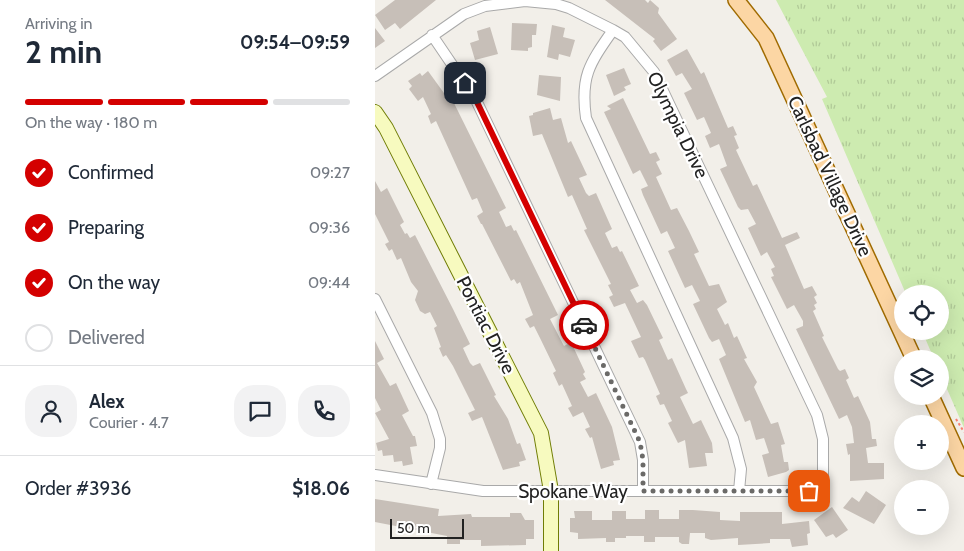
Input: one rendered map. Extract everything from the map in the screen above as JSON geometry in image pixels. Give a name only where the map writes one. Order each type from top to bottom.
[{"type":"main road","name":"Carlsbad Village Drive","points":[[735,0],[766,38],[910,350]]},
{"type":"main road","name":"Pontiac Drive","points":[[375,112],[386,128],[541,433],[551,491],[551,551]]},
{"type":"main road","points":[[935,405],[964,468]]},
{"type":"street","name":"Olympia Drive","points":[[375,76],[463,14],[485,6],[525,1],[556,4],[569,8],[625,37],[654,72],[817,415]]},
{"type":"street","points":[[613,30],[590,63],[583,93],[586,118],[733,438],[741,469],[739,491]]},
{"type":"street","points":[[432,35],[476,100],[640,442],[643,460],[643,491]]},
{"type":"street","points":[[375,298],[432,413],[439,439],[439,448],[431,484]]},
{"type":"street","name":"Spokane Way","points":[[375,475],[483,491],[809,491],[823,477],[823,439],[817,415]]},
{"type":"green space","points":[[776,0],[964,0],[964,428],[949,394],[949,350],[930,350],[926,340],[949,340],[949,285],[902,285],[822,99],[827,97]]},
{"type":"building","points":[[395,0],[436,0],[400,29],[395,23],[385,30],[375,15]]},
{"type":"building","points":[[605,0],[645,0],[648,3],[650,0],[659,8],[658,13],[677,39],[661,51],[653,41],[655,39]]},
{"type":"building","points":[[512,23],[537,24],[536,35],[532,35],[532,47],[528,48],[528,51],[511,50]]},
{"type":"building","points":[[552,25],[565,28],[563,37],[575,40],[570,57],[559,54],[558,60],[547,57]]},
{"type":"building","points":[[490,27],[498,54],[475,60],[470,43],[479,40],[477,31]]},
{"type":"building","points":[[375,28],[385,41],[375,48]]},
{"type":"building","points":[[687,49],[701,74],[704,72],[728,128],[733,126],[737,135],[734,136],[739,148],[736,150],[753,186],[757,184],[782,238],[797,232],[800,238],[785,245],[804,289],[812,286],[817,295],[814,297],[817,303],[814,305],[816,309],[813,311],[824,336],[822,337],[838,369],[840,371],[845,369],[849,378],[846,380],[854,398],[858,396],[870,422],[872,439],[876,439],[877,446],[866,448],[868,463],[884,463],[884,479],[850,481],[850,454],[848,455],[846,444],[854,443],[852,427],[847,415],[839,419],[796,329],[803,326],[803,321],[794,305],[787,309],[771,277],[774,276],[771,269],[775,267],[767,252],[761,256],[748,228],[756,224],[748,209],[741,210],[738,207],[720,169],[727,166],[719,144],[710,148],[705,136],[711,133],[704,117],[697,120],[684,93],[692,89],[682,73],[676,76],[667,60]]},
{"type":"building","points":[[624,68],[631,84],[624,87],[626,90],[614,96],[606,75]]},
{"type":"building","points":[[428,71],[449,100],[452,99],[506,208],[499,212],[506,227],[511,225],[514,231],[516,230],[558,315],[550,319],[564,346],[571,342],[585,372],[583,374],[586,379],[580,382],[588,397],[596,393],[612,427],[620,460],[613,461],[614,465],[601,469],[592,437],[590,438],[585,429],[590,427],[583,412],[573,417],[568,408],[572,406],[562,384],[559,386],[553,373],[556,371],[540,338],[534,326],[530,328],[525,319],[533,315],[520,282],[517,284],[514,279],[511,281],[481,224],[477,216],[483,212],[477,198],[472,200],[436,121],[431,124],[428,116],[431,114],[423,97],[418,101],[409,89],[412,86],[408,81],[420,73],[422,76]]},
{"type":"building","points":[[539,75],[561,77],[560,101],[537,95]]},
{"type":"building","points":[[623,98],[650,154],[656,152],[660,160],[656,162],[662,174],[656,177],[671,210],[677,208],[689,231],[699,252],[694,254],[709,286],[719,284],[727,302],[717,309],[725,325],[728,323],[734,338],[737,336],[747,358],[744,359],[757,382],[754,387],[771,424],[778,422],[785,444],[781,445],[784,462],[788,462],[789,470],[786,472],[768,477],[762,455],[769,453],[764,438],[756,440],[750,420],[745,422],[719,359],[726,355],[719,339],[712,342],[709,338],[693,304],[700,301],[692,285],[685,288],[668,251],[675,248],[667,231],[661,234],[643,195],[641,189],[648,186],[640,170],[633,174],[604,112],[611,109],[607,106]]},
{"type":"building","points":[[550,108],[553,120],[561,118],[568,143],[571,141],[587,175],[579,178],[586,193],[589,196],[596,193],[612,229],[605,233],[612,248],[617,246],[620,252],[622,251],[639,286],[630,290],[637,303],[643,300],[647,305],[663,338],[659,340],[668,360],[672,358],[688,393],[680,397],[693,424],[701,420],[712,443],[713,453],[705,453],[707,466],[689,468],[685,440],[678,443],[668,423],[672,421],[664,404],[660,405],[656,396],[660,394],[645,360],[643,357],[639,358],[631,341],[641,337],[625,303],[614,307],[609,297],[613,295],[608,285],[611,284],[584,230],[587,229],[572,195],[568,197],[542,134],[533,136],[529,116]]},
{"type":"building","points":[[375,181],[381,192],[387,188],[404,222],[400,225],[405,234],[407,233],[410,238],[415,235],[453,309],[470,344],[463,348],[470,363],[473,366],[480,363],[496,395],[494,396],[508,419],[517,444],[520,443],[526,460],[519,462],[520,466],[503,470],[482,417],[472,421],[468,413],[475,410],[453,366],[446,355],[443,357],[434,328],[437,326],[430,312],[425,314],[420,311],[415,300],[418,291],[411,282],[401,258],[397,260],[392,249],[389,251],[385,244],[389,242],[375,214]]},
{"type":"building","points":[[375,341],[384,359],[377,363],[390,386],[396,383],[409,411],[402,415],[413,436],[415,436],[417,446],[410,447],[413,464],[403,466],[402,461],[394,462],[393,455],[383,456],[382,450],[378,451],[376,443],[389,439],[375,413],[381,410],[375,398]]},
{"type":"building","points":[[866,491],[886,505],[874,524],[843,508],[852,497],[859,502]]},
{"type":"building","points":[[375,499],[439,509],[438,516],[471,514],[472,517],[510,517],[510,513],[521,513],[525,520],[534,520],[534,539],[526,539],[526,545],[481,546],[481,540],[460,540],[460,544],[447,544],[447,536],[375,522]]},
{"type":"building","points":[[832,507],[848,530],[836,538],[833,534],[826,537],[814,520]]},
{"type":"building","points":[[645,510],[659,510],[659,519],[679,519],[679,510],[693,510],[720,512],[720,520],[740,521],[740,512],[782,512],[782,524],[809,521],[808,545],[792,547],[790,539],[770,539],[770,543],[738,545],[738,538],[711,540],[705,538],[705,533],[690,533],[689,544],[679,542],[679,537],[655,537],[655,542],[644,542],[644,536],[626,536],[626,538],[615,538],[615,542],[606,542],[606,538],[578,539],[578,533],[570,532],[570,518],[575,518],[574,511],[592,511],[592,520],[612,520],[612,511],[626,511],[626,519],[645,519]]},
{"type":"way so far","points":[[584,325],[640,442],[643,460],[643,491],[809,491]]},
{"type":"route","points":[[465,83],[476,100],[584,325]]}]
